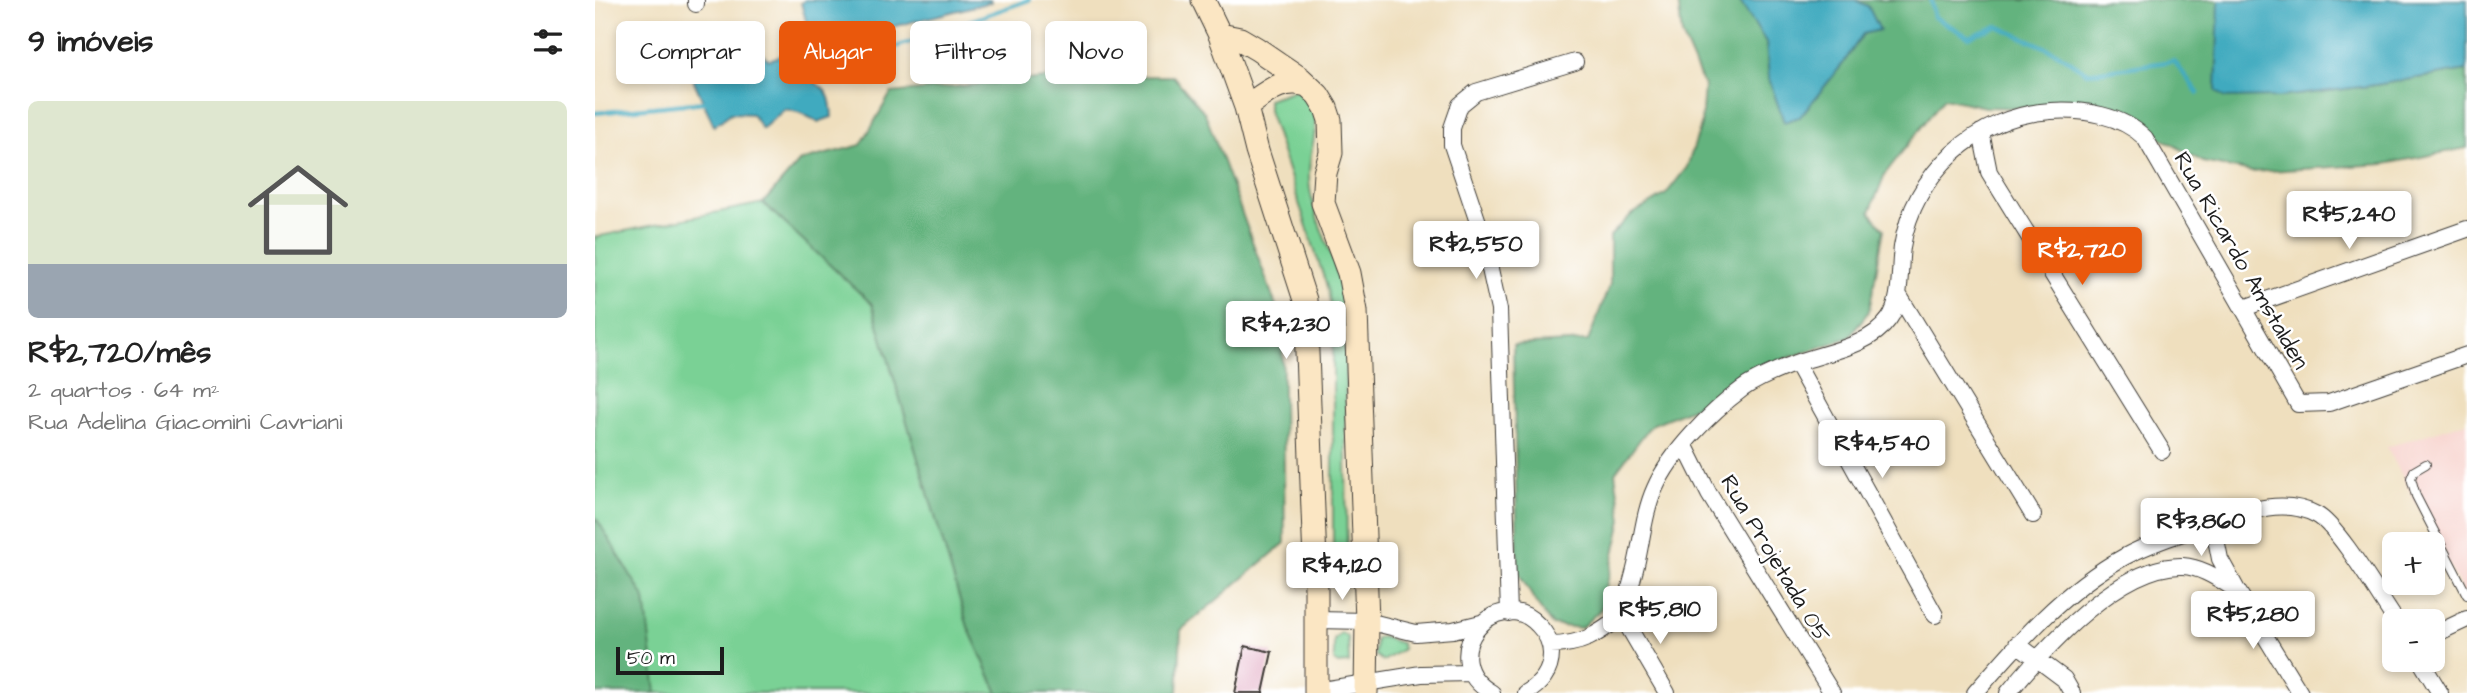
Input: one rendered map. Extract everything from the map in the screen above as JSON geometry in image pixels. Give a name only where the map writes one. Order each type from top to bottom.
[{"type":"street","points":[[1203,0],[1220,36],[1246,107],[1257,151],[1305,300],[1317,620],[1316,692],[1366,688],[1421,674],[1471,673]]},
{"type":"street","points":[[1220,36],[1240,39],[1307,85],[1318,94],[1330,120],[1331,153],[1325,173],[1324,203],[1349,273],[1356,311],[1367,621],[1366,688]]},
{"type":"street","points":[[1509,612],[1499,310],[1483,237],[1454,153],[1452,128],[1460,106],[1476,92],[1575,62]]},
{"type":"street","points":[[1246,107],[1280,85],[1290,82],[1307,85]]},
{"type":"street","name":"Rua Ricardo Amstalden","points":[[1981,132],[2032,113],[2067,111],[2085,112],[2136,129],[2145,138],[2298,404],[2329,403],[2467,355]]},
{"type":"street","points":[[1550,645],[1571,645],[1589,639],[1622,616],[1655,488],[1684,444],[1742,389],[1796,363],[1868,338],[1891,318],[1898,293],[1906,229],[1919,196],[1952,153],[1981,132],[1989,172],[2162,451]]},
{"type":"street","points":[[2243,308],[2467,229]]},
{"type":"street","points":[[1898,293],[2033,515]]},
{"type":"street","points":[[1796,363],[1935,615]]},
{"type":"street","name":"Rua Projetada 05","points":[[1684,444],[1709,494],[1832,693]]},
{"type":"street","points":[[1975,693],[2017,644],[2080,586],[2123,558],[2149,545],[2264,507],[2294,507],[2318,515],[2338,535],[2388,609]]},
{"type":"street","points":[[2223,520],[2217,544],[2220,559],[2300,693]]},
{"type":"street","points":[[2008,693],[2036,659],[2113,590],[2159,568],[2196,568],[2237,590]]},
{"type":"street","points":[[1317,620],[1367,621],[1416,634],[1453,630],[1509,612],[1523,615],[1535,621],[1550,645],[1547,672],[1535,687],[1525,693]]},
{"type":"street","points":[[1622,616],[1667,693]]},
{"type":"street","points":[[2445,629],[2467,619]]},
{"type":"street","points":[[1481,623],[1469,641],[1467,652],[1471,673],[1476,681],[1492,693]]},
{"type":"street","points":[[2017,644],[2064,679],[2072,693]]},
{"type":"street","points":[[2427,672],[2440,693]]},
{"type":"lane","points":[[2426,464],[2414,471],[2411,478],[2417,496],[2467,596]]},
{"type":"shaded area","points":[[2467,422],[2467,600],[2445,558],[2445,532],[2431,532],[2387,447]]},
{"type":"green space","points":[[1678,0],[1739,0],[1766,42],[1769,79],[1800,116],[1842,65],[1863,34],[1868,6],[1855,0],[2219,0],[2219,65],[2280,97],[2467,70],[2467,148],[2385,164],[2251,172],[2203,162],[2106,110],[1985,107],[1944,98],[1885,174],[1870,212],[1884,229],[1869,311],[1848,338],[1764,366],[1707,402],[1651,425],[1615,473],[1622,520],[1601,609],[1581,628],[1552,625],[1518,572],[1513,345],[1588,341],[1610,284],[1610,236],[1631,215],[1666,194],[1687,167],[1701,125],[1704,86],[1682,35]]},
{"type":"green space","points":[[1147,76],[1173,76],[1205,113],[1282,322],[1285,543],[1181,630],[1178,693],[998,693],[968,627],[872,304],[763,203],[800,161],[861,145],[891,93],[984,84],[1031,84],[1031,80],[1045,78],[1045,84],[1147,84]]},
{"type":"green space","points":[[1301,88],[1314,110],[1315,130],[1309,175],[1312,198],[1345,305],[1347,581],[1333,581],[1333,316],[1327,287],[1268,110],[1268,99]]},
{"type":"green space","points":[[763,203],[872,304],[968,627],[998,693],[595,693],[595,237]]},
{"type":"green space","points":[[595,516],[645,599],[656,693],[595,693]]},
{"type":"green space","points":[[1341,633],[1348,637],[1349,663],[1338,664],[1334,661],[1334,640]]},
{"type":"green space","points":[[1382,637],[1401,643],[1403,649],[1383,661],[1375,655],[1376,638]]},
{"type":"water","points":[[805,0],[991,2],[896,26],[896,21],[806,21],[801,3]]},
{"type":"water","points":[[1739,0],[1855,0],[1868,6],[1880,30],[1863,34],[1800,117],[1784,122],[1769,79],[1766,42]]},
{"type":"water","points":[[2219,0],[2467,0],[2467,70],[2280,97],[2226,98],[2216,91]]},
{"type":"water","points":[[765,56],[769,60],[779,56],[779,84],[817,84],[827,93],[831,106],[832,117],[818,122],[801,113],[785,109],[762,129],[752,114],[731,113],[714,126],[695,84],[765,84]]},
{"type":"building","points":[[1245,646],[1272,652],[1263,693],[1235,693]]},
{"type":"waterway","points":[[896,47],[1029,0]]},
{"type":"waterway","points":[[1931,0],[1934,17],[1969,37],[1997,26],[2056,52],[2087,73],[2174,61],[2198,93]]},
{"type":"waterway","points":[[595,113],[705,102]]}]
